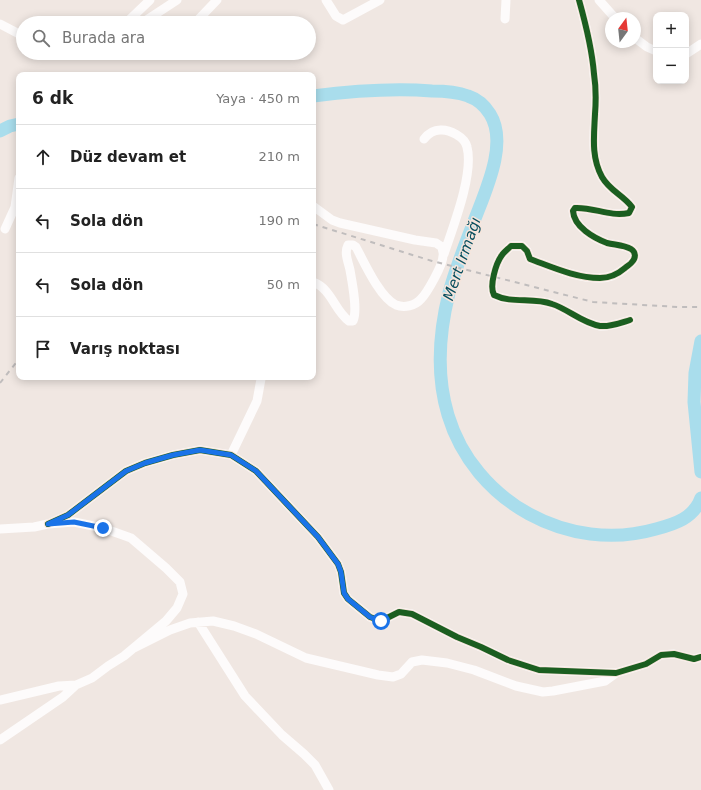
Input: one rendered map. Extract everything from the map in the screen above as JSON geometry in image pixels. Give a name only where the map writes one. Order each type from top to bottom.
[{"type":"street","points":[[133,16],[150,0]]},
{"type":"street","points":[[153,16],[177,0]]},
{"type":"street","points":[[202,16],[217,0]]},
{"type":"street","points":[[326,0],[336,16],[343,20],[380,0]]},
{"type":"street","points":[[504,19],[506,0]]},
{"type":"street","points":[[579,0],[588,34],[594,75],[595,112],[593,142],[595,157],[602,176],[609,187],[616,194],[627,200],[632,207],[629,212],[620,214],[575,208],[573,211],[574,216],[580,226],[592,236],[607,242],[630,248],[634,251],[635,256],[633,262],[617,275],[602,279],[583,276],[530,259],[527,251],[522,246],[511,246],[501,255],[496,268],[492,291],[494,295],[509,300],[538,300],[551,303],[588,322],[600,326],[616,325],[630,320]]},
{"type":"street","points":[[599,0],[610,12]]},
{"type":"street","points":[[0,24],[16,32]]},
{"type":"street","points":[[641,42],[653,50]]},
{"type":"street","points":[[689,52],[701,44]]},
{"type":"street","points":[[316,284],[321,286],[332,297],[342,316],[349,321],[353,320],[355,316],[355,308],[350,269],[346,252],[348,244],[356,247],[372,276],[389,300],[403,306],[412,305],[421,299],[437,273],[444,254],[465,187],[469,156],[467,144],[450,131],[440,130],[429,133],[424,139]]},
{"type":"street","points":[[5,229],[15,207],[16,200]]},
{"type":"street","points":[[316,208],[332,220],[415,240],[436,243],[442,247],[444,254]]},
{"type":"street","points":[[231,455],[257,401],[261,380]]},
{"type":"street","points":[[48,524],[68,515],[126,471],[145,463],[173,455],[200,450],[231,455],[256,471],[318,537],[338,564],[341,572],[344,593],[348,599],[370,617],[381,621],[399,612],[412,614],[456,638],[481,646],[508,660],[539,670],[616,673],[646,664],[661,655],[674,654],[694,659],[701,657]]},
{"type":"street","points":[[0,529],[34,527],[48,524],[74,522],[103,528],[131,538],[180,582],[183,594],[177,608],[166,621],[124,656],[92,678],[76,685],[63,697],[0,740]]},
{"type":"street","points":[[134,648],[170,630],[190,623],[213,621],[234,626],[256,634],[306,658],[393,678],[401,674],[412,662],[422,660],[446,663],[474,670],[516,686],[543,692],[553,692],[605,682],[616,673]]},
{"type":"street","points":[[198,622],[245,696],[282,735],[315,765],[329,790]]},
{"type":"street","points":[[0,700],[59,686],[76,685]]},
{"type":"waterway","name":"Mert Irmağı","points":[[316,96],[357,91],[387,90],[446,92],[471,97],[486,108],[490,114],[495,126],[497,140],[493,169],[451,284],[443,323],[440,354],[442,385],[448,415],[461,446],[479,473],[502,496],[529,514],[559,527],[590,534],[623,535],[670,525],[683,519],[694,511],[701,498]]},
{"type":"waterway","name":"Mert Irmağı","points":[[0,131],[16,125]]},
{"type":"waterway","name":"Mert Irmağı","points":[[701,341],[695,373],[694,402],[701,472]]},
{"type":"railway","points":[[316,225],[432,261],[593,302],[701,307]]},
{"type":"railway","points":[[0,383],[16,363]]},
{"type":"cycle path","points":[[579,0],[590,46],[595,79],[596,99],[594,146],[596,162],[605,182],[632,207],[629,213],[622,214],[575,208],[573,211],[574,217],[581,227],[596,238],[607,243],[633,250],[635,253],[634,259],[630,264],[614,275],[604,278],[591,278],[564,272],[530,259],[527,251],[522,246],[511,246],[503,254],[498,263],[492,286],[494,295],[501,298],[545,302],[558,306],[587,322],[600,326],[630,320]]},
{"type":"cycle path","points":[[48,524],[68,515],[126,471],[145,463],[173,455],[200,450],[231,455],[256,471],[318,537],[338,564],[341,572],[344,593],[348,599],[370,617],[381,621],[399,612],[412,614],[457,637],[508,660],[539,670],[616,673],[646,664],[661,655],[674,654],[694,659],[701,657]]},
{"type":"route","points":[[103,528],[74,522],[48,524],[68,515],[126,471],[145,463],[173,455],[200,450],[231,455],[256,471],[318,537],[338,564],[341,572],[344,593],[348,599],[370,617],[381,621]]}]
